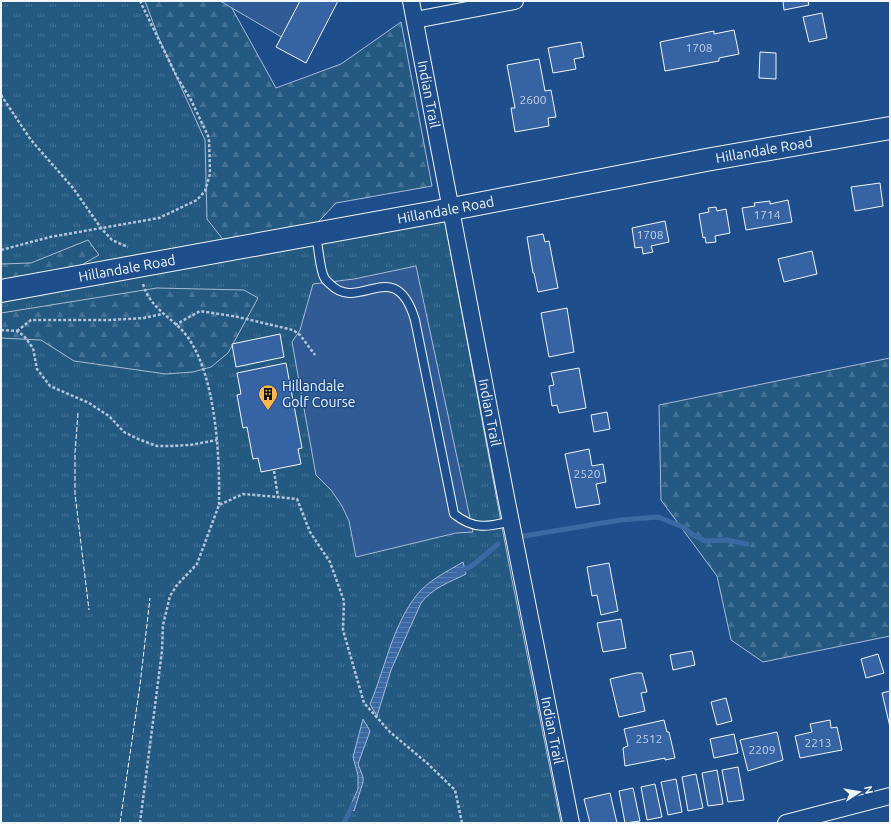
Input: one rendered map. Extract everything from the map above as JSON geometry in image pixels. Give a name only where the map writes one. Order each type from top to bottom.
[{"type":"main road","name":"Hillandale Road","points":[[1,291],[452,209],[706,160],[890,128]]},
{"type":"street","name":"Indian Trail","points":[[411,1],[571,823]]},
{"type":"street","points":[[415,20],[515,1]]},
{"type":"street","points":[[786,823],[890,796]]},
{"type":"lane","points":[[316,234],[323,277],[335,289],[342,293],[351,294],[384,287],[391,287],[405,296],[410,305],[415,320],[454,514],[472,525],[490,526],[511,521]]},
{"type":"path","points":[[1,250],[50,237],[159,218],[182,209],[197,200],[205,191],[210,174],[208,138],[191,100],[177,77],[140,1]]},
{"type":"path","points":[[1,94],[31,140],[73,188],[101,228],[112,240],[128,247],[131,252]]},
{"type":"path","points":[[140,823],[162,651],[163,625],[170,596],[177,585],[197,564],[219,505],[220,471],[217,440],[204,369],[197,352],[188,337],[162,314],[147,297],[142,281]]},
{"type":"path","points":[[175,325],[200,311],[245,319],[293,330],[300,335],[315,355]]},
{"type":"path","points":[[16,331],[31,320],[110,320],[144,318],[162,314]]},
{"type":"path","points":[[1,330],[16,331],[24,336],[33,348],[36,369],[50,386],[89,403],[109,416],[124,432],[156,446],[190,445],[217,440]]},
{"type":"path","points":[[274,471],[278,498]]},
{"type":"path","points":[[219,505],[243,494],[278,498],[297,498],[310,532],[330,562],[344,601],[343,630],[364,703],[390,732],[427,763],[455,790],[462,823]]},
{"type":"green space","name":"Hillandale Golf Course","points":[[1,1],[157,1],[174,43],[243,256],[444,217],[511,575],[561,823],[1,823]]},
{"type":"green space","points":[[145,1],[228,1],[276,88],[341,64],[401,22],[432,186],[336,203],[309,232],[225,242],[207,219],[205,140],[158,36]]},
{"type":"green space","points":[[88,240],[99,255],[71,271],[1,283],[1,264],[31,263]]},
{"type":"green space","points":[[157,288],[244,290],[258,298],[228,353],[211,367],[193,372],[166,374],[74,361],[41,340],[1,338],[1,313]]},
{"type":"green space","points":[[890,358],[890,636],[763,662],[731,640],[717,576],[661,500],[659,405]]},
{"type":"shaded area","points":[[220,1],[303,1],[285,39]]},
{"type":"shaded area","points":[[416,266],[473,532],[456,533],[356,557],[349,521],[342,506],[331,490],[316,475],[292,342],[300,330],[313,284],[354,279]]},
{"type":"shaded area","points":[[463,562],[466,574],[436,589],[421,603],[391,670],[377,716],[370,704],[395,635],[408,608],[416,596],[426,586]]},
{"type":"shaded area","points":[[363,719],[370,731],[358,764],[363,777],[363,782],[354,811],[350,807],[358,789],[358,775],[353,757]]},
{"type":"building","points":[[300,1],[338,1],[306,63],[276,47]]},
{"type":"building","points":[[783,1],[808,1],[809,5],[784,10]]},
{"type":"building","points":[[822,13],[827,38],[809,42],[803,17]]},
{"type":"building","points":[[734,30],[739,54],[719,58],[719,61],[665,71],[660,42],[714,31],[714,34]]},
{"type":"building","points":[[581,42],[584,57],[574,59],[576,69],[553,73],[548,48]]},
{"type":"building","points":[[760,52],[776,53],[776,79],[759,78]]},
{"type":"building","points":[[539,59],[545,91],[551,90],[556,117],[548,118],[549,126],[515,132],[511,108],[515,108],[507,65]]},
{"type":"building","points":[[880,183],[883,206],[855,211],[851,187]]},
{"type":"building","points":[[788,200],[792,222],[746,230],[742,208],[755,206],[754,203],[770,201],[770,204]]},
{"type":"building","points":[[716,207],[717,211],[726,209],[730,233],[715,236],[716,242],[706,243],[705,237],[703,238],[699,214],[709,212],[708,208]]},
{"type":"building","points":[[665,221],[669,242],[651,246],[653,252],[643,254],[642,247],[635,248],[632,228]]},
{"type":"building","points":[[543,234],[545,242],[549,241],[558,288],[538,292],[527,237]]},
{"type":"building","points":[[812,251],[817,274],[784,282],[778,259]]},
{"type":"building","points":[[567,308],[574,352],[549,357],[541,313]]},
{"type":"building","points":[[280,334],[284,357],[236,367],[232,344]]},
{"type":"building","name":"Hillandale Golf Course","points":[[286,363],[302,448],[298,449],[301,464],[261,472],[258,458],[253,459],[247,427],[243,428],[237,395],[241,394],[237,373]]},
{"type":"building","points":[[579,368],[586,408],[559,413],[557,405],[552,406],[549,386],[554,385],[551,373]]},
{"type":"building","points":[[607,412],[610,429],[594,432],[591,415]]},
{"type":"building","points":[[589,449],[592,466],[603,464],[606,482],[596,484],[600,504],[576,508],[565,454]]},
{"type":"building","points":[[609,563],[618,611],[601,615],[597,595],[592,596],[587,567]]},
{"type":"building","points":[[621,619],[626,648],[603,652],[597,623]]},
{"type":"building","points":[[692,651],[695,665],[673,670],[670,655]]},
{"type":"building","points":[[878,654],[884,673],[866,678],[861,659]]},
{"type":"building","points":[[642,673],[647,692],[641,693],[645,711],[619,717],[610,679]]},
{"type":"building","points":[[890,691],[890,727],[882,693]]},
{"type":"building","points":[[726,698],[732,721],[717,725],[711,702]]},
{"type":"building","points":[[664,720],[667,732],[669,732],[675,758],[665,760],[665,758],[625,766],[623,748],[628,746],[624,729]]},
{"type":"building","points":[[830,720],[831,728],[837,727],[842,750],[800,758],[795,736],[812,732],[810,724]]},
{"type":"building","points":[[777,732],[783,760],[748,771],[740,740]]},
{"type":"building","points":[[734,734],[738,753],[714,758],[710,739]]},
{"type":"building","points":[[738,767],[744,800],[728,802],[722,770]]},
{"type":"building","points":[[717,770],[723,804],[708,806],[702,773]]},
{"type":"building","points":[[696,774],[703,808],[688,811],[682,777]]},
{"type":"building","points":[[676,779],[682,812],[668,815],[661,782]]},
{"type":"building","points":[[655,784],[662,817],[647,820],[641,787]]},
{"type":"building","points":[[633,788],[640,821],[625,823],[619,791]]},
{"type":"building","points":[[610,793],[617,823],[590,823],[584,799]]},
{"type":"waterway","points":[[524,536],[621,520],[658,517],[683,527],[693,535],[705,541],[727,540],[747,544]]},
{"type":"waterway","points":[[460,572],[473,565],[498,544]]},
{"type":"waterway","points":[[344,823],[353,804]]},
{"type":"fence","points":[[78,413],[75,453],[75,494],[89,610]]},
{"type":"fence","points":[[120,823],[140,685],[150,598]]},
{"type":"place","name":"Hillandale Golf Course","points":[[268,411]]}]
